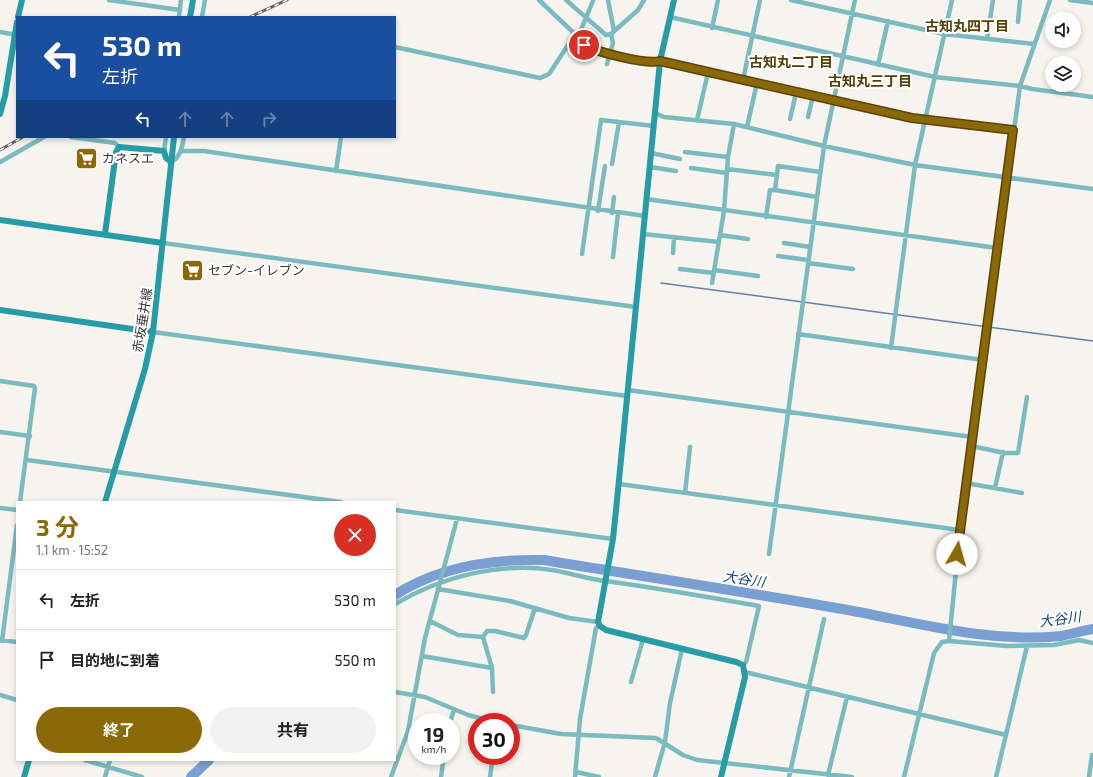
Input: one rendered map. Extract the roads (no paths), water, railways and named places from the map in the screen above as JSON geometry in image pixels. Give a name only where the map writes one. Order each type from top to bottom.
[{"type":"street","points":[[18,16],[22,0]]},
{"type":"street","points":[[109,0],[180,10]]},
{"type":"street","points":[[179,16],[181,0]]},
{"type":"street","points":[[190,16],[193,0]]},
{"type":"street","points":[[202,16],[205,0]]},
{"type":"street","points":[[539,0],[577,39],[592,49],[653,63],[660,61],[925,121],[1013,130]]},
{"type":"street","points":[[566,0],[606,35],[612,32],[638,10],[644,0]]},
{"type":"street","points":[[607,64],[613,43],[608,0]]},
{"type":"street","points":[[599,777],[576,775],[579,735],[596,628],[599,624],[613,539],[660,61],[674,0]]},
{"type":"street","points":[[712,28],[718,0]]},
{"type":"street","points":[[743,80],[760,0]]},
{"type":"street","points":[[791,0],[944,34],[1034,44]]},
{"type":"street","points":[[769,554],[824,146],[855,0]]},
{"type":"street","points":[[890,348],[915,165],[952,0]]},
{"type":"street","points":[[987,39],[992,0]]},
{"type":"street","points":[[1018,22],[1020,0]]},
{"type":"street","points":[[949,639],[960,530],[1013,130],[1020,86],[1050,0]]},
{"type":"street","points":[[1070,0],[1093,3]]},
{"type":"street","points":[[396,47],[540,78],[549,74],[570,42],[577,39],[593,1]]},
{"type":"street","points":[[670,17],[712,28],[934,77],[1020,86],[1093,97]]},
{"type":"street","points":[[878,65],[888,21]]},
{"type":"street","points":[[0,32],[16,35],[5,96],[0,114]]},
{"type":"street","points":[[697,120],[708,73]]},
{"type":"street","points":[[747,127],[757,83]]},
{"type":"street","points":[[790,119],[796,93]]},
{"type":"street","points":[[808,117],[813,96]]},
{"type":"street","points":[[655,113],[664,117],[734,124],[824,146],[915,165],[1093,189]]},
{"type":"street","points":[[582,254],[587,209],[601,120],[654,126]]},
{"type":"street","points":[[612,164],[619,122]]},
{"type":"street","points":[[712,283],[724,211],[728,157],[734,124]]},
{"type":"street","points":[[0,162],[42,138]]},
{"type":"street","points":[[78,138],[115,143],[119,147],[164,151]]},
{"type":"street","points":[[166,138],[164,151],[166,158],[171,162],[176,159],[182,151],[184,138]]},
{"type":"street","name":"赤坂垂井線","points":[[106,501],[153,332],[174,138]]},
{"type":"street","points":[[336,171],[341,138]]},
{"type":"street","points":[[105,234],[116,152],[119,147]]},
{"type":"street","points":[[182,151],[204,151],[458,188],[598,211],[645,216]]},
{"type":"street","points":[[685,152],[728,157]]},
{"type":"street","points":[[651,153],[680,159]]},
{"type":"street","points":[[598,211],[605,166]]},
{"type":"street","points":[[775,190],[778,166],[820,172]]},
{"type":"street","points":[[650,167],[676,171]]},
{"type":"street","points":[[691,168],[777,175]]},
{"type":"street","points":[[766,217],[770,190],[817,197]]},
{"type":"street","points":[[613,257],[615,213],[614,198]]},
{"type":"street","points":[[646,199],[766,217],[997,248]]},
{"type":"street","points":[[0,220],[636,307]]},
{"type":"street","points":[[643,234],[719,242]]},
{"type":"street","points":[[720,235],[748,239]]},
{"type":"street","points":[[673,253],[674,237]]},
{"type":"street","points":[[784,243],[810,247]]},
{"type":"street","points":[[778,256],[853,269]]},
{"type":"street","points":[[680,269],[758,276]]},
{"type":"street","points":[[0,310],[153,332],[788,412],[972,437]]},
{"type":"street","points":[[798,334],[983,360]]},
{"type":"street","points":[[0,381],[34,386],[35,388],[27,460],[20,501]]},
{"type":"street","points":[[971,446],[1003,452],[1018,453],[1028,397]]},
{"type":"street","points":[[0,432],[30,436]]},
{"type":"street","points":[[685,494],[690,446]]},
{"type":"street","points":[[995,488],[1003,452]]},
{"type":"street","points":[[27,460],[333,501]]},
{"type":"street","points":[[966,483],[1022,493]]},
{"type":"street","points":[[619,484],[960,530]]},
{"type":"street","points":[[0,508],[16,510]]},
{"type":"street","points":[[396,510],[613,539]]},
{"type":"street","points":[[391,777],[408,731],[430,621],[457,518]]},
{"type":"street","points":[[16,532],[1,640],[16,642]]},
{"type":"street","points":[[396,603],[416,592],[440,582],[491,570],[522,568],[550,570],[759,606],[721,777]]},
{"type":"street","points":[[438,589],[510,601],[569,618],[599,624],[606,630],[736,662],[744,669],[809,687],[1006,735]]},
{"type":"street","points":[[494,692],[492,668],[483,637],[487,631],[495,631],[524,638],[535,608]]},
{"type":"street","points":[[789,777],[824,619]]},
{"type":"street","points":[[430,621],[458,635],[483,637]]},
{"type":"street","points":[[631,682],[643,639]]},
{"type":"street","points":[[904,777],[934,653],[942,642],[949,639],[1007,646],[1054,645],[1078,640],[1093,643]]},
{"type":"street","points":[[996,777],[1027,646]]},
{"type":"street","points":[[655,777],[665,742],[670,702],[682,648]]},
{"type":"street","points":[[422,656],[492,668]]},
{"type":"street","points":[[396,692],[436,701],[454,710],[468,714]]},
{"type":"street","points":[[0,695],[16,700]]},
{"type":"street","points":[[828,775],[847,697]]},
{"type":"street","points":[[520,727],[552,733],[643,736],[656,738],[665,742],[683,755],[697,760],[852,777]]},
{"type":"street","points":[[1089,777],[1092,755]]},
{"type":"street","points":[[24,777],[29,761]]},
{"type":"street","points":[[88,761],[142,777]]},
{"type":"street","points":[[105,777],[110,761]]},
{"type":"street","points":[[442,777],[443,765]]},
{"type":"street","points":[[490,777],[492,765]]},
{"type":"waterway","points":[[661,283],[1093,341]]},
{"type":"waterway","name":"大谷川","points":[[396,594],[412,585],[448,571],[486,563],[544,560],[800,602],[976,634],[1033,638],[1061,636],[1093,629]]},
{"type":"waterway","name":"大谷川","points":[[191,777],[208,761]]},
{"type":"railway","points":[[252,16],[287,0]]},
{"type":"railway","points":[[0,150],[21,138]]},
{"type":"place","name":"カネスエ","points":[[86,158]]},
{"type":"place","name":"セブン-イレブン","points":[[192,270]]},
{"type":"district","name":"古知丸四丁目","points":[[967,26]]},
{"type":"district","name":"古知丸二丁目","points":[[791,62]]},
{"type":"district","name":"古知丸三丁目","points":[[870,81]]}]
